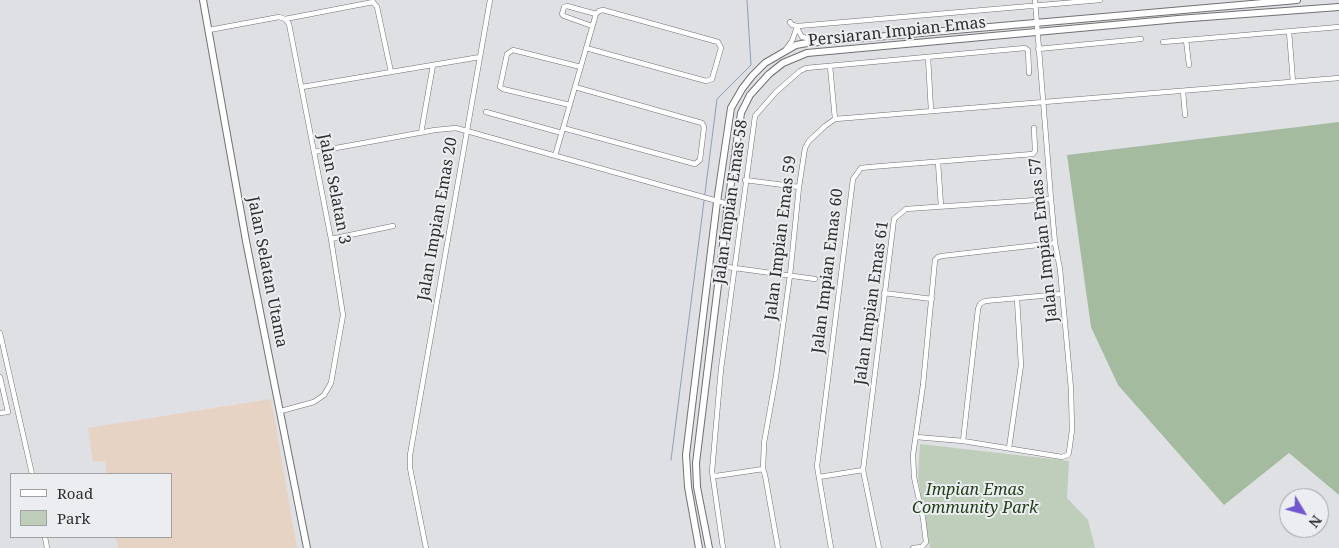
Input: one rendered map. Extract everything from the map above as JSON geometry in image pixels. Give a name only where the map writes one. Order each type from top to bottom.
[{"type":"main road","name":"Jalan Selatan Utama","points":[[203,0],[246,241],[307,548]]},
{"type":"main road","name":"Persiaran Impian Emas","points":[[699,548],[688,487],[686,455],[717,202],[731,108],[742,89],[765,63],[796,45],[827,41],[1297,0]]},
{"type":"main road","name":"Persiaran Impian Emas","points":[[709,548],[698,487],[696,463],[741,113],[757,85],[783,63],[806,54],[1037,32],[1339,7]]},
{"type":"street","name":"Jalan Impian Emas 20","points":[[426,548],[410,468],[410,455],[490,0]]},
{"type":"street","points":[[790,22],[792,25],[798,26],[1035,2],[1100,0]]},
{"type":"street","points":[[209,30],[279,18],[285,19],[373,2],[377,7],[391,72]]},
{"type":"street","name":"Jalan Impian Emas 57","points":[[1009,448],[1062,457],[1068,455],[1072,430],[1071,389],[1060,269],[1055,243],[1035,2]]},
{"type":"street","points":[[592,26],[564,16],[562,14],[564,7],[567,6],[596,14]]},
{"type":"street","points":[[555,156],[580,67],[596,14],[603,10],[718,42],[721,48],[712,79],[706,81],[586,48]]},
{"type":"street","name":"Jalan Selatan 3","points":[[281,411],[314,402],[324,395],[331,383],[343,315],[331,239],[302,87],[289,24],[285,19]]},
{"type":"street","points":[[798,26],[799,34],[802,37],[827,41]]},
{"type":"street","points":[[784,51],[792,41],[798,26]]},
{"type":"street","points":[[1162,42],[1339,27]]},
{"type":"street","points":[[1289,31],[1293,82]]},
{"type":"street","points":[[1038,49],[1141,39]]},
{"type":"street","points":[[1186,40],[1189,65]]},
{"type":"street","name":"Jalan Impian Emas 58","points":[[723,548],[713,475],[721,369],[733,268],[755,116],[776,92],[806,68],[1027,48],[1029,74]]},
{"type":"street","points":[[570,105],[500,87],[507,54],[514,50],[580,67]]},
{"type":"street","points":[[302,87],[480,57]]},
{"type":"street","points":[[928,57],[931,111]]},
{"type":"street","points":[[421,133],[432,65]]},
{"type":"street","points":[[830,66],[835,119],[1339,78]]},
{"type":"street","points":[[486,112],[696,164],[700,160],[704,127],[702,123],[575,87]]},
{"type":"street","points":[[1183,91],[1185,115]]},
{"type":"street","name":"Jalan Impian Emas 59","points":[[778,548],[763,469],[764,443],[776,376],[790,276],[805,148],[825,126],[835,119]]},
{"type":"street","points":[[314,152],[435,130],[456,128],[728,204]]},
{"type":"street","name":"Jalan Impian Emas 60","points":[[831,548],[817,466],[853,179],[861,168],[1033,154],[1035,151],[1034,128]]},
{"type":"street","points":[[938,162],[941,206]]},
{"type":"street","points":[[745,180],[799,187]]},
{"type":"street","name":"Jalan Impian Emas 61","points":[[879,548],[863,470],[894,219],[906,209],[1051,199]]},
{"type":"street","points":[[331,239],[394,226]]},
{"type":"street","points":[[913,548],[922,547],[926,542],[914,477],[913,455],[935,260],[938,257],[1055,243]]},
{"type":"street","points":[[720,266],[815,279]]},
{"type":"street","points":[[884,293],[932,299]]},
{"type":"street","points":[[963,441],[980,304],[985,301],[1062,294]]},
{"type":"street","points":[[916,437],[963,441],[1009,448],[1021,365],[1017,299]]},
{"type":"street","points":[[0,333],[32,473]]},
{"type":"street","points":[[0,376],[8,412],[0,414]]},
{"type":"street","points":[[713,475],[763,469]]},
{"type":"street","points":[[819,476],[863,470]]},
{"type":"shaded area","points":[[271,399],[297,548],[118,548],[116,538],[172,538],[172,473],[107,473],[105,461],[93,462],[88,428]]},
{"type":"green space","points":[[1339,122],[1339,495],[1289,453],[1224,505],[1118,385],[1091,327],[1067,155]]},
{"type":"green space","name":"Impian Emas Community Park","points":[[920,444],[1069,461],[1067,498],[1088,520],[1095,548],[930,548],[918,478]]},
{"type":"waterway","points":[[671,460],[717,99],[751,65],[747,0]]}]
